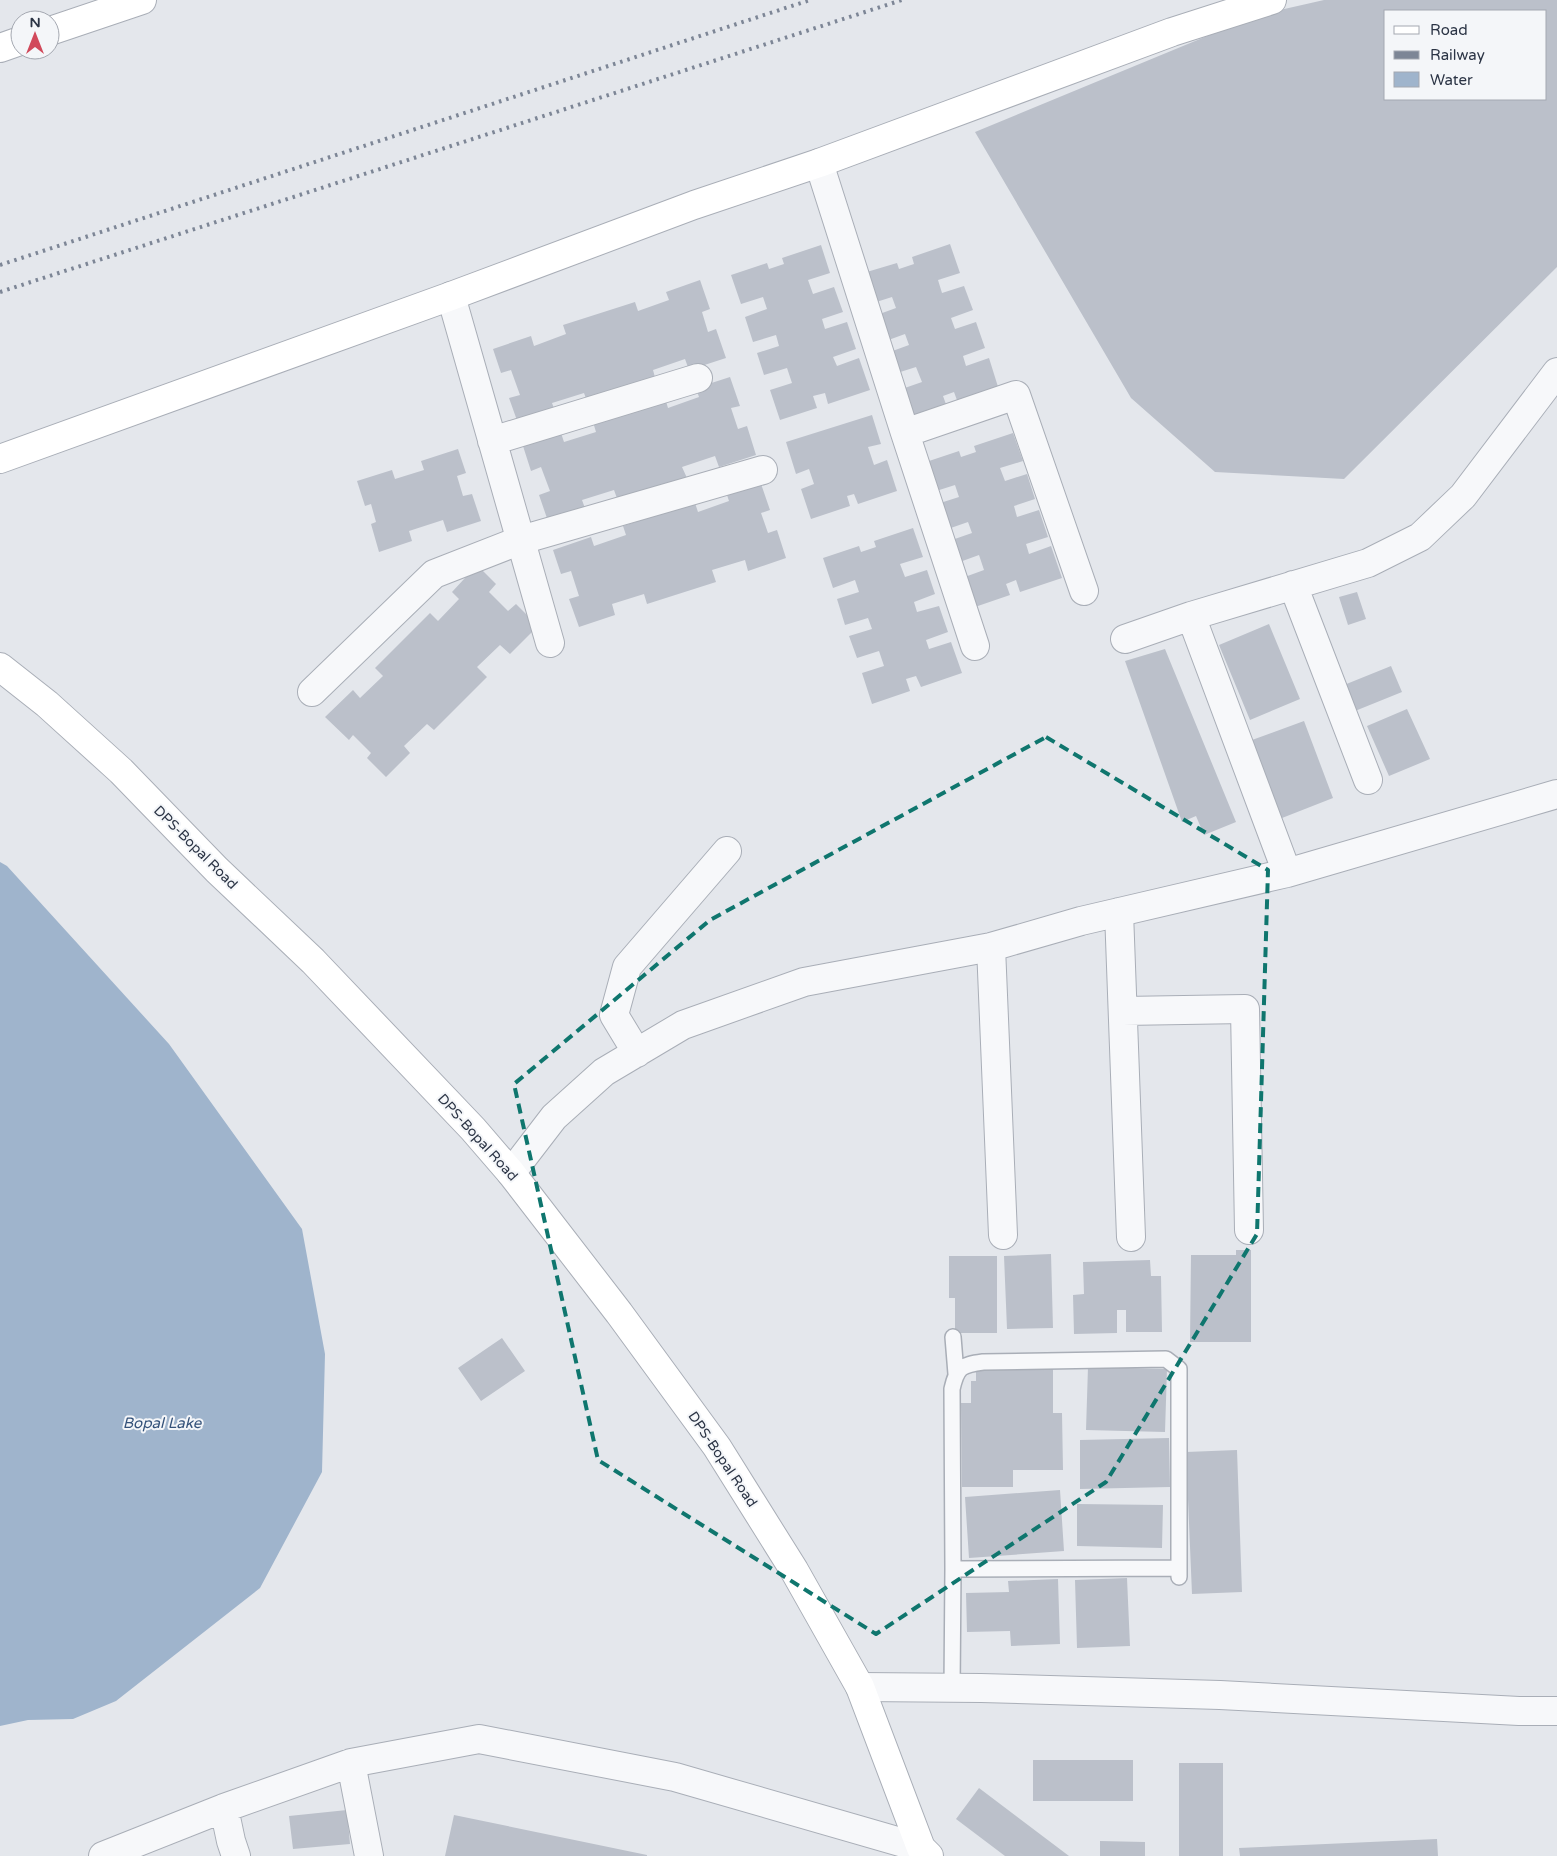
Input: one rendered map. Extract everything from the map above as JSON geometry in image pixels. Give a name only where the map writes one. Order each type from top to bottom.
[{"type":"street","points":[[60,28],[142,0]]},
{"type":"street","points":[[0,459],[451,296],[694,205],[819,163],[1172,32],[1272,0]]},
{"type":"street","points":[[819,163],[904,433],[975,646]]},
{"type":"street","points":[[451,296],[550,643]]},
{"type":"street","points":[[1125,639],[1190,616],[1368,563],[1420,536],[1463,496],[1557,372]]},
{"type":"street","points":[[492,441],[698,378]]},
{"type":"street","points":[[904,433],[1016,394],[1084,590]]},
{"type":"street","points":[[312,692],[434,574],[521,540],[763,470]]},
{"type":"street","points":[[1292,585],[1368,780]]},
{"type":"street","points":[[1190,616],[1287,873]]},
{"type":"street","name":"DPS-Bopal Road","points":[[0,667],[47,704],[121,772],[217,870],[313,961],[473,1130],[511,1174],[619,1313],[718,1447],[794,1570],[860,1687],[925,1852]]},
{"type":"street","points":[[511,1174],[554,1117],[604,1072],[684,1025],[804,982],[991,947],[1081,921],[1287,873],[1557,794]]},
{"type":"street","points":[[637,1053],[614,1015],[627,968],[727,850]]},
{"type":"street","points":[[1119,912],[1131,1237]]},
{"type":"street","points":[[991,947],[1003,1235]]},
{"type":"street","points":[[1122,1011],[1245,1009],[1249,1230]]},
{"type":"street","points":[[860,1687],[981,1688],[1220,1695],[1519,1711],[1557,1711]]},
{"type":"street","points":[[103,1856],[224,1808],[351,1762],[479,1739],[675,1777],[925,1852]]},
{"type":"street","points":[[351,1762],[369,1856]]},
{"type":"street","points":[[224,1808],[230,1841],[236,1856]]},
{"type":"lane","points":[[952,1689],[954,1569],[952,1389],[956,1374],[954,1337]]},
{"type":"lane","points":[[954,1569],[1179,1573],[1179,1369],[1166,1359],[983,1362],[966,1364],[956,1374]]},
{"type":"highlighted area","points":[[1046,737],[1268,870],[1257,1234],[1106,1482],[876,1634],[598,1460],[514,1084],[710,920]]},
{"type":"water","name":"Bopal Lake","points":[[0,862],[7,866],[169,1044],[302,1229],[325,1354],[322,1472],[260,1588],[116,1701],[73,1719],[28,1720],[0,1726]]},
{"type":"building","points":[[1324,0],[1557,0],[1557,267],[1344,479],[1215,472],[1131,398],[975,132],[1258,15]]},
{"type":"building","points":[[950,244],[960,273],[938,280],[942,293],[964,286],[973,310],[951,318],[955,329],[976,322],[985,348],[963,356],[966,366],[989,358],[999,390],[958,403],[954,392],[943,396],[947,407],[909,420],[899,390],[922,382],[916,367],[894,374],[887,353],[909,345],[905,334],[883,342],[874,316],[896,308],[892,297],[870,304],[860,274],[897,263],[899,269],[914,264],[912,257]]},
{"type":"building","points":[[821,245],[830,273],[808,280],[813,294],[834,287],[843,312],[822,319],[825,329],[847,322],[856,349],[833,357],[837,366],[859,358],[870,390],[828,404],[825,393],[813,396],[817,408],[780,420],[770,390],[792,383],[787,368],[764,375],[757,353],[779,346],[776,335],[753,342],[745,317],[767,309],[763,297],[741,304],[731,275],[767,263],[769,269],[784,264],[782,258]]},
{"type":"building","points":[[700,280],[710,309],[702,312],[708,332],[716,329],[726,358],[689,370],[685,359],[653,370],[656,381],[588,404],[584,393],[552,403],[556,414],[519,426],[509,398],[520,395],[511,370],[501,373],[493,349],[531,336],[534,346],[566,334],[563,325],[635,302],[638,311],[669,300],[666,292]]},
{"type":"building","points":[[730,377],[740,406],[731,408],[738,429],[747,426],[756,455],[719,467],[715,456],[682,467],[687,478],[618,501],[614,490],[582,500],[586,511],[549,524],[539,495],[550,491],[541,467],[531,471],[523,446],[561,433],[564,442],[596,432],[593,422],[665,398],[668,408],[699,397],[696,388]]},
{"type":"building","points":[[872,415],[881,444],[868,447],[874,465],[887,460],[897,491],[858,504],[854,494],[847,496],[850,506],[811,519],[801,489],[814,484],[809,469],[796,474],[786,442]]},
{"type":"building","points":[[1013,433],[1023,461],[1000,468],[1005,481],[1027,474],[1035,499],[1014,506],[1017,517],[1039,510],[1048,537],[1026,544],[1029,554],[1051,546],[1062,578],[1020,592],[1016,580],[1006,584],[1010,595],[972,608],[962,578],[984,570],[979,555],[957,563],[949,541],[972,533],[968,522],[945,530],[937,504],[959,497],[955,485],[933,492],[923,463],[959,451],[961,457],[976,452],[974,446]]},
{"type":"building","points":[[458,449],[466,473],[457,476],[463,496],[472,494],[481,521],[447,532],[443,520],[409,531],[412,541],[379,552],[371,524],[376,522],[371,504],[365,506],[357,481],[392,470],[395,479],[424,470],[421,461]]},
{"type":"building","points":[[760,481],[770,510],[761,513],[768,533],[777,530],[786,558],[748,571],[745,560],[712,570],[716,582],[647,604],[644,594],[612,604],[615,615],[579,627],[569,599],[579,596],[571,571],[561,574],[553,550],[591,537],[594,546],[626,535],[623,526],[695,503],[698,512],[729,501],[726,492]]},
{"type":"building","points":[[913,528],[923,557],[900,564],[905,577],[927,570],[935,594],[914,602],[917,612],[939,606],[948,632],[926,640],[929,649],[951,642],[962,673],[921,687],[916,676],[906,679],[910,691],[872,704],[862,673],[884,666],[879,651],[857,658],[849,636],[872,629],[868,618],[845,625],[837,599],[859,592],[855,580],[833,588],[823,558],[859,546],[861,552],[876,547],[874,541]]},
{"type":"building","points":[[477,565],[496,584],[489,592],[508,611],[516,604],[538,626],[510,654],[500,645],[477,667],[487,677],[434,730],[427,724],[404,746],[410,753],[386,777],[367,758],[371,753],[353,735],[349,740],[325,717],[353,690],[360,698],[383,676],[375,668],[430,613],[438,621],[459,599],[452,592]]},
{"type":"building","points":[[1357,592],[1366,619],[1348,625],[1339,597]]},
{"type":"building","points":[[1269,624],[1300,699],[1250,720],[1219,645]]},
{"type":"building","points":[[1165,649],[1236,822],[1204,835],[1196,816],[1182,822],[1125,661]]},
{"type":"building","points":[[1391,666],[1402,692],[1355,711],[1344,685]]},
{"type":"building","points":[[1407,709],[1430,759],[1389,776],[1367,726]]},
{"type":"building","points":[[1304,721],[1333,798],[1282,818],[1252,740]]},
{"type":"building","points":[[1236,1250],[1251,1250],[1251,1342],[1190,1342],[1191,1255],[1236,1255]]},
{"type":"building","points":[[1051,1254],[1053,1328],[1007,1329],[1004,1256]]},
{"type":"building","points":[[949,1256],[997,1256],[997,1333],[955,1333],[955,1298],[949,1298]]},
{"type":"building","points":[[1150,1260],[1151,1276],[1161,1276],[1162,1332],[1126,1332],[1126,1310],[1117,1310],[1117,1333],[1074,1334],[1073,1295],[1084,1294],[1083,1262]]},
{"type":"building","points":[[502,1338],[525,1371],[481,1401],[458,1368]]},
{"type":"building","points":[[1053,1366],[1053,1413],[1062,1413],[1063,1470],[1013,1470],[1013,1487],[962,1487],[961,1403],[971,1403],[971,1381],[976,1381],[976,1367]]},
{"type":"building","points":[[1088,1367],[1167,1369],[1165,1432],[1086,1430]]},
{"type":"building","points":[[1169,1438],[1170,1487],[1080,1489],[1080,1440]]},
{"type":"building","points":[[1237,1450],[1242,1592],[1192,1594],[1186,1452]]},
{"type":"building","points":[[1060,1490],[1064,1551],[969,1558],[965,1497]]},
{"type":"building","points":[[1077,1504],[1163,1505],[1162,1548],[1077,1546]]},
{"type":"building","points":[[1127,1578],[1130,1646],[1077,1648],[1075,1580]]},
{"type":"building","points":[[1058,1579],[1060,1644],[1011,1646],[1010,1631],[967,1632],[966,1593],[1009,1592],[1008,1581]]},
{"type":"building","points":[[1033,1760],[1133,1760],[1133,1801],[1033,1801]]},
{"type":"building","points":[[1179,1763],[1223,1763],[1223,1856],[1179,1856]]},
{"type":"building","points":[[979,1788],[1069,1856],[1005,1856],[956,1819]]},
{"type":"building","points":[[347,1810],[350,1844],[293,1849],[289,1816]]},
{"type":"building","points":[[454,1815],[647,1855],[647,1856],[445,1856]]},
{"type":"building","points":[[1437,1839],[1438,1856],[1240,1856],[1239,1848]]},
{"type":"building","points":[[1100,1841],[1145,1842],[1145,1856],[1100,1856]]},
{"type":"railway","points":[[0,265],[810,0]]},
{"type":"railway","points":[[0,292],[902,0]]}]
